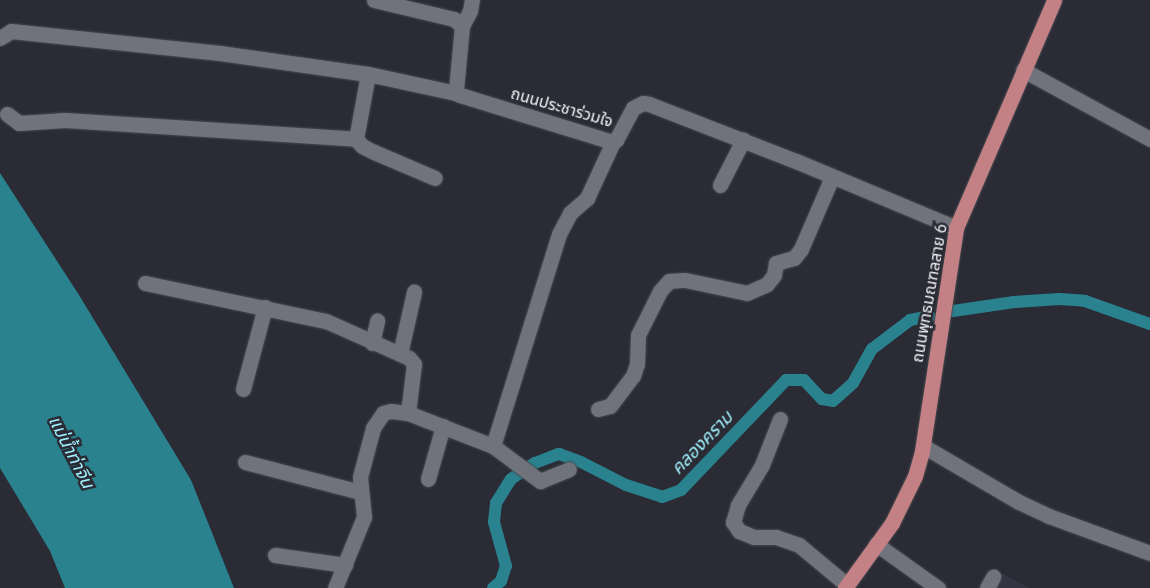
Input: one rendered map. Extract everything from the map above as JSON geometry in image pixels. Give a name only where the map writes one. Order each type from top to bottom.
[{"type":"main road","name":"ถนนพุทธมณฑลสาย 6","points":[[846,586],[902,506],[915,476],[923,446],[956,228],[1054,0]]},
{"type":"street","points":[[374,0],[454,19],[462,26]]},
{"type":"street","points":[[456,94],[462,26],[470,11],[472,0]]},
{"type":"street","name":"ถนนประชาร่วมใจ","points":[[0,38],[11,31],[220,53],[368,74],[456,94],[612,142],[616,140],[634,108],[643,103],[661,107],[956,228]]},
{"type":"street","points":[[1023,70],[1150,139]]},
{"type":"street","points":[[356,139],[368,74]]},
{"type":"street","points":[[7,114],[20,123],[65,120],[356,139],[362,146],[374,152],[435,178]]},
{"type":"street","points":[[720,186],[743,140]]},
{"type":"street","points":[[493,446],[559,234],[570,214],[587,198],[612,142]]},
{"type":"street","points":[[598,409],[610,406],[633,376],[638,364],[638,335],[660,292],[669,282],[685,280],[747,293],[767,284],[774,275],[776,263],[794,258],[801,250],[832,177]]},
{"type":"street","points":[[145,283],[326,321],[409,358],[414,364],[408,413]]},
{"type":"street","points":[[400,354],[414,292]]},
{"type":"street","points":[[243,388],[265,307]]},
{"type":"street","points":[[372,343],[377,321]]},
{"type":"street","points":[[335,588],[364,517],[360,477],[370,437],[378,419],[383,413],[391,411],[408,413],[493,446],[526,471],[543,481],[569,469]]},
{"type":"street","points":[[780,419],[762,465],[738,505],[733,522],[739,531],[754,537],[776,537],[799,545],[846,586]]},
{"type":"street","points":[[428,479],[443,426]]},
{"type":"street","points":[[923,446],[1018,502],[1049,516],[1150,553]]},
{"type":"street","points":[[245,462],[360,492]]},
{"type":"street","points":[[876,544],[938,588]]},
{"type":"street","points":[[275,555],[345,565]]},
{"type":"shaded area","points":[[998,571],[1029,588],[989,588]]},
{"type":"water","name":"แม่น้ำท่าจีน","points":[[0,173],[79,295],[191,480],[234,588],[65,588],[50,551],[0,468]]},
{"type":"waterway","name":"คลองคราม","points":[[953,311],[1014,302],[1059,299],[1085,301],[1150,324]]},
{"type":"waterway","name":"คลองคราม","points":[[493,588],[501,581],[506,566],[494,522],[496,503],[511,479],[535,463],[559,454],[581,462],[626,485],[662,497],[681,490],[786,380],[804,380],[822,399],[833,401],[853,383],[872,349],[910,320],[930,316]]}]
